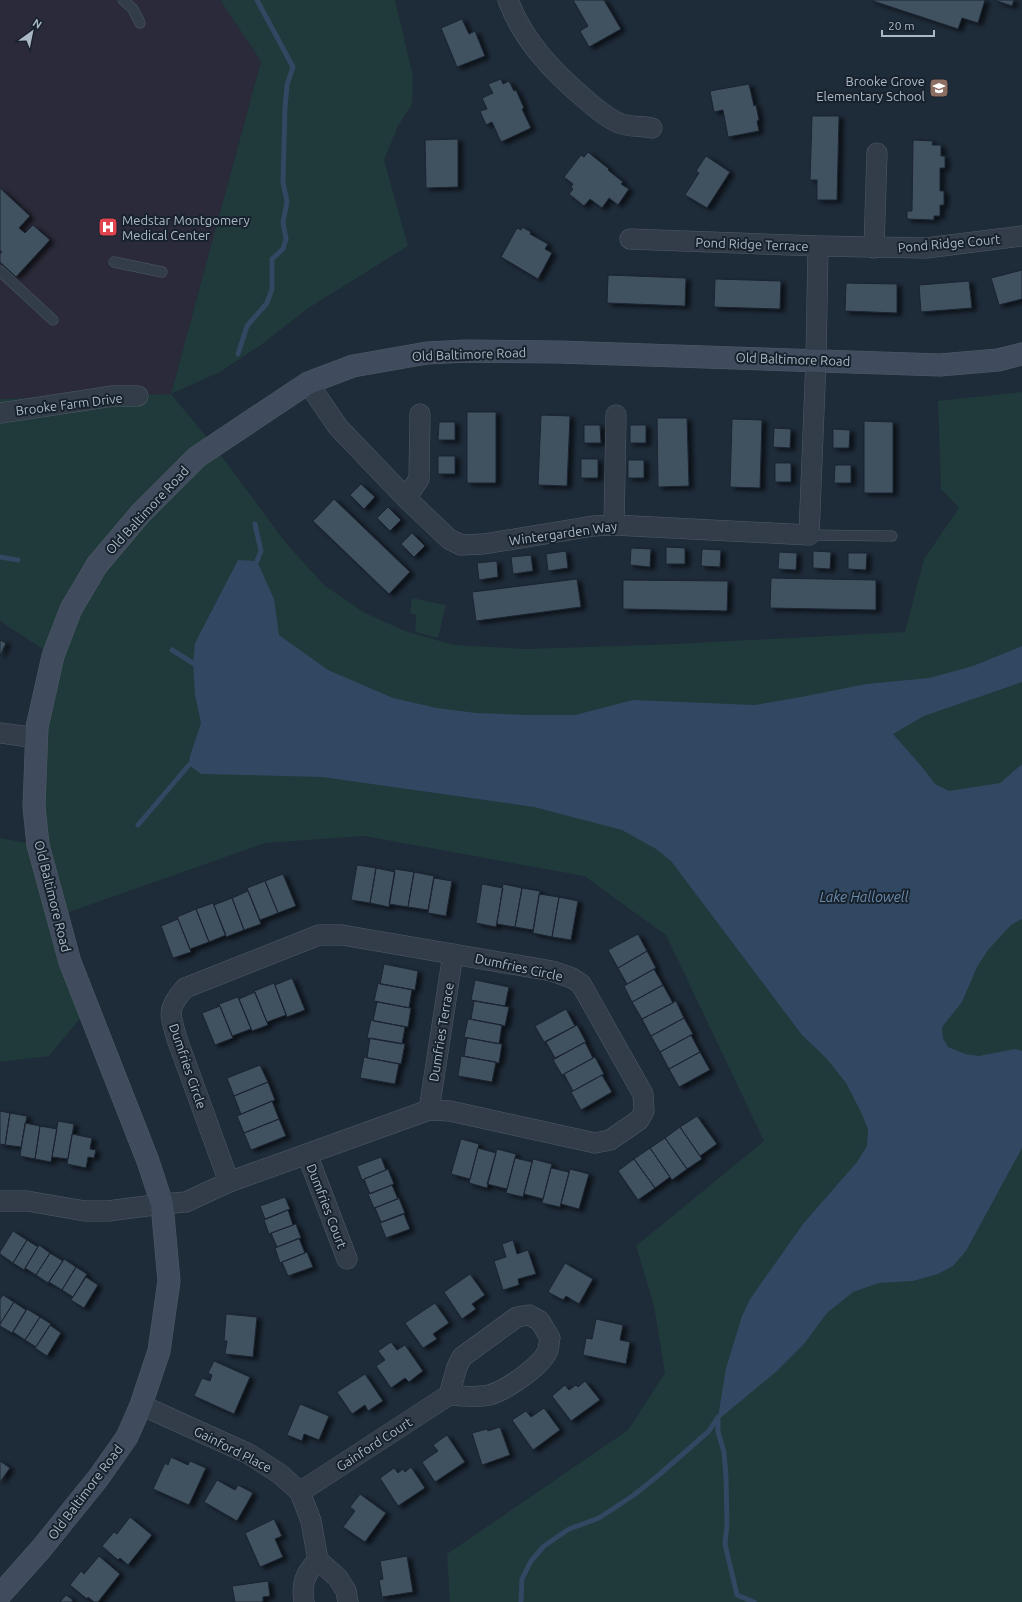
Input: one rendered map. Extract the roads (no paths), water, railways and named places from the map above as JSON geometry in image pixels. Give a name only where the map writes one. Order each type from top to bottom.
[{"type":"street","points":[[508,0],[526,36],[543,59],[564,81],[594,107],[619,123],[652,128]]},
{"type":"street","points":[[874,248],[877,153]]},
{"type":"street","name":"Pond Ridge Court","points":[[874,248],[926,248],[1022,236]]},
{"type":"street","name":"Pond Ridge Terrace","points":[[630,239],[874,248]]},
{"type":"street","points":[[809,535],[816,360],[818,246]]},
{"type":"street","name":"Old Baltimore Road","points":[[0,1595],[41,1549],[99,1477],[127,1437],[141,1405],[159,1351],[169,1282],[162,1204],[148,1161],[70,962],[38,845],[34,807],[38,727],[53,656],[71,609],[97,565],[140,514],[197,457],[308,383],[353,366],[427,353],[466,351],[559,352],[940,365],[998,360],[1022,354]]},
{"type":"street","name":"Wintergarden Way","points":[[308,383],[338,427],[406,498],[449,538],[461,545],[484,544],[593,526],[614,525],[809,535]]},
{"type":"street","name":"Brooke Farm Drive","points":[[0,413],[113,396],[138,396]]},
{"type":"street","points":[[406,498],[419,479],[420,414]]},
{"type":"street","points":[[614,525],[616,415]]},
{"type":"street","points":[[0,732],[37,738]]},
{"type":"street","name":"Dumfries Circle","points":[[0,1201],[27,1201],[85,1211],[108,1211],[186,1202],[229,1182],[429,1110],[450,1111],[595,1144],[610,1140],[639,1120],[644,1111],[643,1094],[581,984],[572,978],[552,972],[342,935],[319,936],[184,988],[173,1002],[171,1016],[180,1046],[229,1182]]},
{"type":"street","name":"Dumfries Terrace","points":[[429,1110],[453,954]]},
{"type":"street","name":"Dumfries Court","points":[[307,1154],[347,1259]]},
{"type":"street","points":[[529,1315],[540,1321],[550,1338],[548,1351],[540,1363],[504,1388],[489,1395],[449,1395],[457,1367],[462,1356],[517,1316],[529,1315]]},
{"type":"street","name":"Gainford Court","points":[[300,1492],[449,1395]]},
{"type":"street","name":"Gainford Place","points":[[141,1405],[249,1454],[280,1474],[300,1492],[311,1521],[318,1560]]},
{"type":"street","points":[[304,1602],[302,1589],[307,1571],[318,1560],[338,1578],[346,1591],[348,1602]]},
{"type":"lane","points":[[123,0],[133,9],[140,23]]},
{"type":"lane","points":[[114,262],[162,272]]},
{"type":"lane","points":[[0,271],[53,320]]},
{"type":"lane","points":[[809,535],[892,536]]},
{"type":"water","name":"Lake Hallowell","points":[[238,560],[257,561],[274,599],[279,635],[328,670],[393,698],[437,708],[476,713],[575,715],[633,700],[755,705],[866,684],[929,678],[973,666],[1022,646],[1022,682],[924,716],[893,734],[935,784],[949,791],[1000,783],[1022,764],[1022,919],[1011,925],[988,950],[977,967],[962,1002],[942,1027],[943,1038],[948,1047],[965,1054],[979,1056],[1015,1049],[1022,1051],[1022,1148],[966,1251],[953,1266],[938,1274],[913,1281],[879,1283],[853,1292],[827,1313],[804,1344],[777,1371],[718,1420],[726,1368],[742,1316],[750,1299],[803,1224],[857,1162],[867,1146],[868,1130],[862,1114],[846,1083],[827,1059],[802,1035],[671,861],[656,849],[622,830],[534,807],[322,777],[201,774],[189,765],[190,756],[201,723],[195,695],[193,663],[195,643]]},
{"type":"waterway","points":[[238,354],[247,326],[267,303],[272,289],[272,259],[283,249],[286,239],[283,222],[287,202],[283,182],[285,108],[287,85],[293,67],[257,0]]},
{"type":"waterway","points":[[255,524],[261,551],[257,561]]},
{"type":"waterway","points":[[0,557],[18,560]]},
{"type":"waterway","points":[[172,650],[193,663]]},
{"type":"waterway","points":[[138,825],[189,765]]},
{"type":"waterway","points":[[521,1602],[522,1579],[531,1561],[544,1546],[569,1529],[599,1518],[634,1495],[709,1431],[718,1417]]},
{"type":"waterway","points":[[718,1420],[718,1432],[724,1452],[726,1477],[727,1524],[725,1544],[737,1595],[754,1602]]},
{"type":"place","name":"Brooke Grove Elementary School","points":[[939,88]]},
{"type":"place","name":"Medstar Montgomery Medical Center","points":[[108,227]]}]
